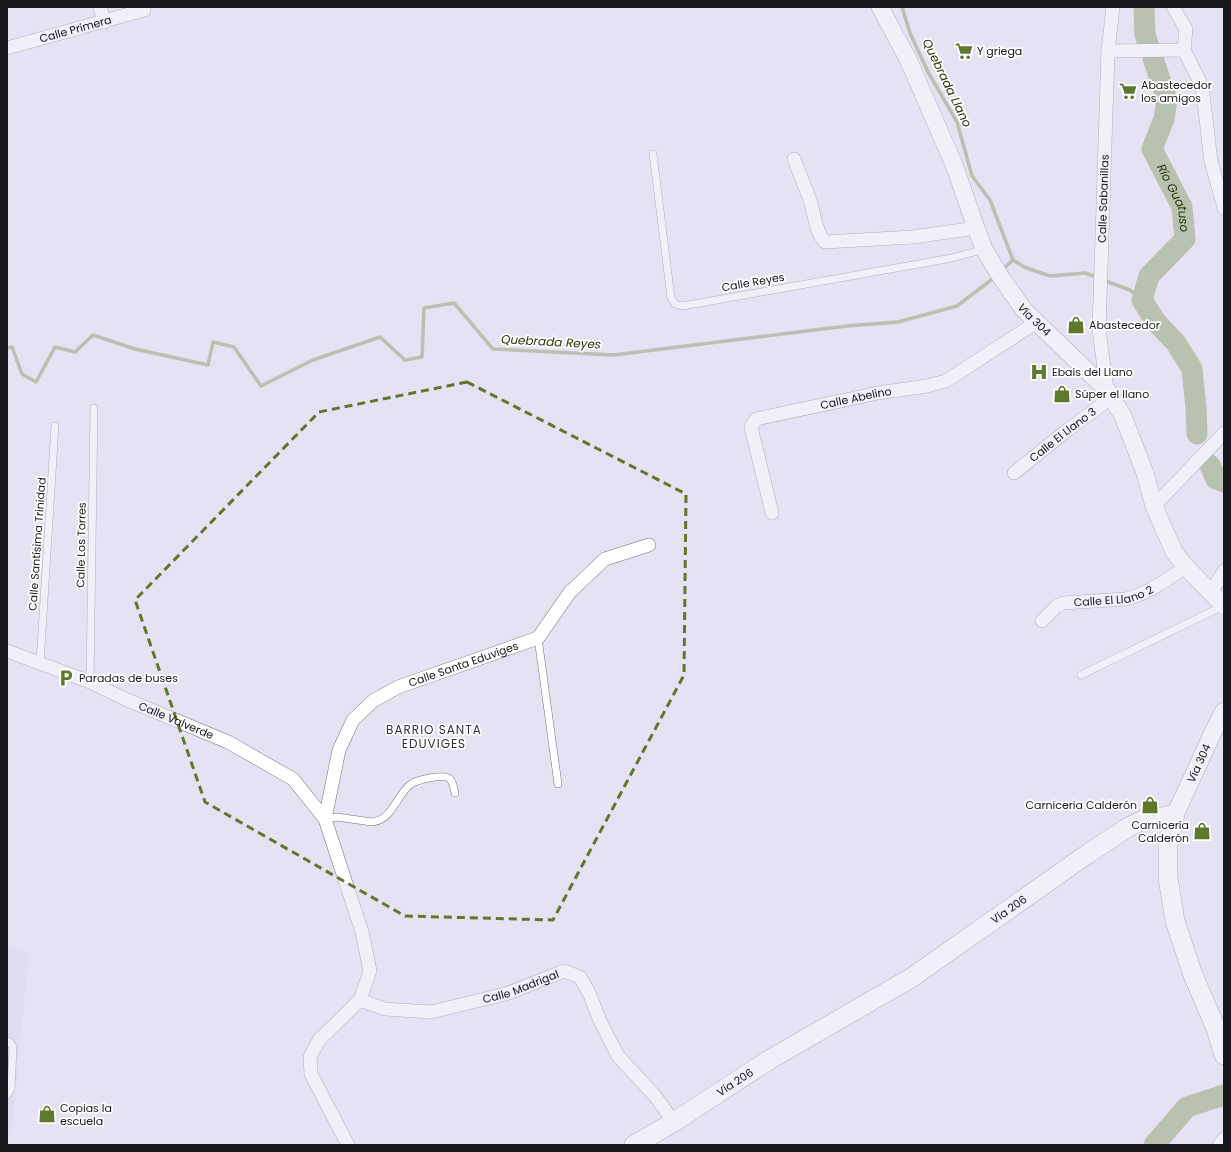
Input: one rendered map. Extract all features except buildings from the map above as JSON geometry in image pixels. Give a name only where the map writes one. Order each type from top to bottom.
[{"type":"main road","points":[[1174,815],[1168,844],[1168,878],[1175,921],[1193,975],[1216,1026],[1224,1055]]},
{"type":"main road","name":"Vía 206","points":[[634,1145],[674,1122],[770,1060],[911,978],[1127,828],[1143,820],[1174,815]]},
{"type":"street","points":[[100,7],[104,22]]},
{"type":"street","name":"Vía 304","points":[[880,7],[908,59],[955,167],[984,249],[1002,279],[1024,310],[1109,394],[1123,416],[1145,474],[1154,506],[1174,552],[1186,567],[1224,606]]},
{"type":"street","name":"Calle Sabanillas","points":[[1109,394],[1099,330],[1108,51],[1112,7]]},
{"type":"street","points":[[1173,7],[1186,29],[1184,50],[1202,86],[1211,161],[1224,208]]},
{"type":"street","name":"Calle Primera","points":[[7,48],[144,10]]},
{"type":"street","points":[[1108,51],[1184,50]]},
{"type":"street","points":[[794,159],[811,202],[819,233],[825,242],[912,237],[976,228]]},
{"type":"street","name":"Calle Abelino","points":[[772,513],[751,427],[756,419],[946,381],[1037,322]]},
{"type":"street","name":"Calle El Llano 3","points":[[1014,474],[1109,394]]},
{"type":"street","points":[[1154,506],[1224,433]]},
{"type":"street","points":[[538,638],[570,592],[606,559],[649,545]]},
{"type":"street","name":"Calle El Llano 2","points":[[1042,621],[1056,607],[1063,604],[1126,599],[1133,597],[1153,588],[1186,567]]},
{"type":"street","points":[[1211,592],[1224,571]]},
{"type":"street","name":"Calle Santa Eduviges","points":[[325,819],[339,750],[353,720],[373,702],[398,686],[538,638]]},
{"type":"street","name":"Calle Valverde","points":[[7,651],[90,682],[228,742],[294,779],[325,819],[362,932],[370,971],[360,1000],[319,1040],[310,1057],[311,1074],[348,1145]]},
{"type":"street","name":"Vía 304","points":[[1174,815],[1214,728],[1224,711]]},
{"type":"street","name":"Calle Madrigal","points":[[360,1000],[385,1008],[431,1012],[509,993],[564,970],[580,977],[590,995],[600,1021],[618,1056],[655,1096],[674,1122]]},
{"type":"street","points":[[1219,1145],[1224,1140]]},
{"type":"lane","name":"Calle Reyes","points":[[654,154],[671,298],[675,304],[682,306],[750,294],[952,258],[984,249]]},
{"type":"lane","name":"Calle Los Torres","points":[[90,682],[94,408]]},
{"type":"lane","name":"Calle Santísima Trinidad","points":[[40,664],[55,426]]},
{"type":"lane","points":[[1081,675],[1224,606]]},
{"type":"lane","points":[[538,638],[558,784]]},
{"type":"lane","points":[[325,819],[337,817],[377,822],[387,814],[411,784],[440,776],[446,776],[452,781],[455,793]]},
{"type":"lane","points":[[7,1041],[10,1042],[13,1047],[11,1089],[7,1095]]},
{"type":"highlighted area","points":[[467,382],[686,494],[684,675],[553,920],[405,916],[205,802],[135,600],[319,412]]},
{"type":"shaded area","points":[[7,947],[29,953],[11,1136],[7,1136]]},
{"type":"waterway","name":"Quebrada Llano","points":[[902,7],[910,33],[928,72],[957,122],[972,176],[990,200],[1013,260],[1024,267],[1050,276],[1085,273],[1097,277]]},
{"type":"waterway","name":"Río Guatuso","points":[[1144,7],[1145,34],[1148,44]]},
{"type":"waterway","name":"Río Guatuso","points":[[1153,58],[1167,100],[1164,119],[1152,149],[1182,207],[1185,239],[1149,276],[1142,300],[1156,322],[1176,343],[1192,369],[1197,434]]},
{"type":"waterway","name":"Quebrada Reyes","points":[[1002,270],[1013,260]]},
{"type":"waterway","name":"Quebrada Reyes","points":[[7,348],[12,347],[22,374],[36,382],[55,347],[75,352],[93,335],[135,349],[208,365],[213,342],[234,347],[261,386],[313,360],[380,337],[405,360],[422,357],[424,308],[454,303],[493,349],[614,355],[847,326],[898,322],[957,306],[995,277]]},
{"type":"waterway","name":"Quebrada Llano","points":[[1103,280],[1130,290],[1142,300]]},
{"type":"waterway","name":"Río Guatuso","points":[[1210,465],[1216,479],[1224,482]]},
{"type":"waterway","points":[[1154,1145],[1187,1107],[1224,1095]]},
{"type":"place","name":"Y griega","points":[[964,51]]},
{"type":"place","name":"Abastecedor los amigos","points":[[1128,91]]},
{"type":"place","name":"Abastecedor","points":[[1076,325]]},
{"type":"place","name":"Ebais del Llano","points":[[1039,372]]},
{"type":"place","name":"Súper el llano","points":[[1062,394]]},
{"type":"place","name":"Paradas de buses","points":[[66,678]]},
{"type":"place","name":"Carniceria Calderón","points":[[1150,805]]},
{"type":"place","name":"Carnicería Calderón","points":[[1202,831]]},
{"type":"place","name":"Copias la escuela","points":[[47,1114]]},
{"type":"district","name":"BARRIO SANTA EDUVIGES","points":[[434,737]]}]
